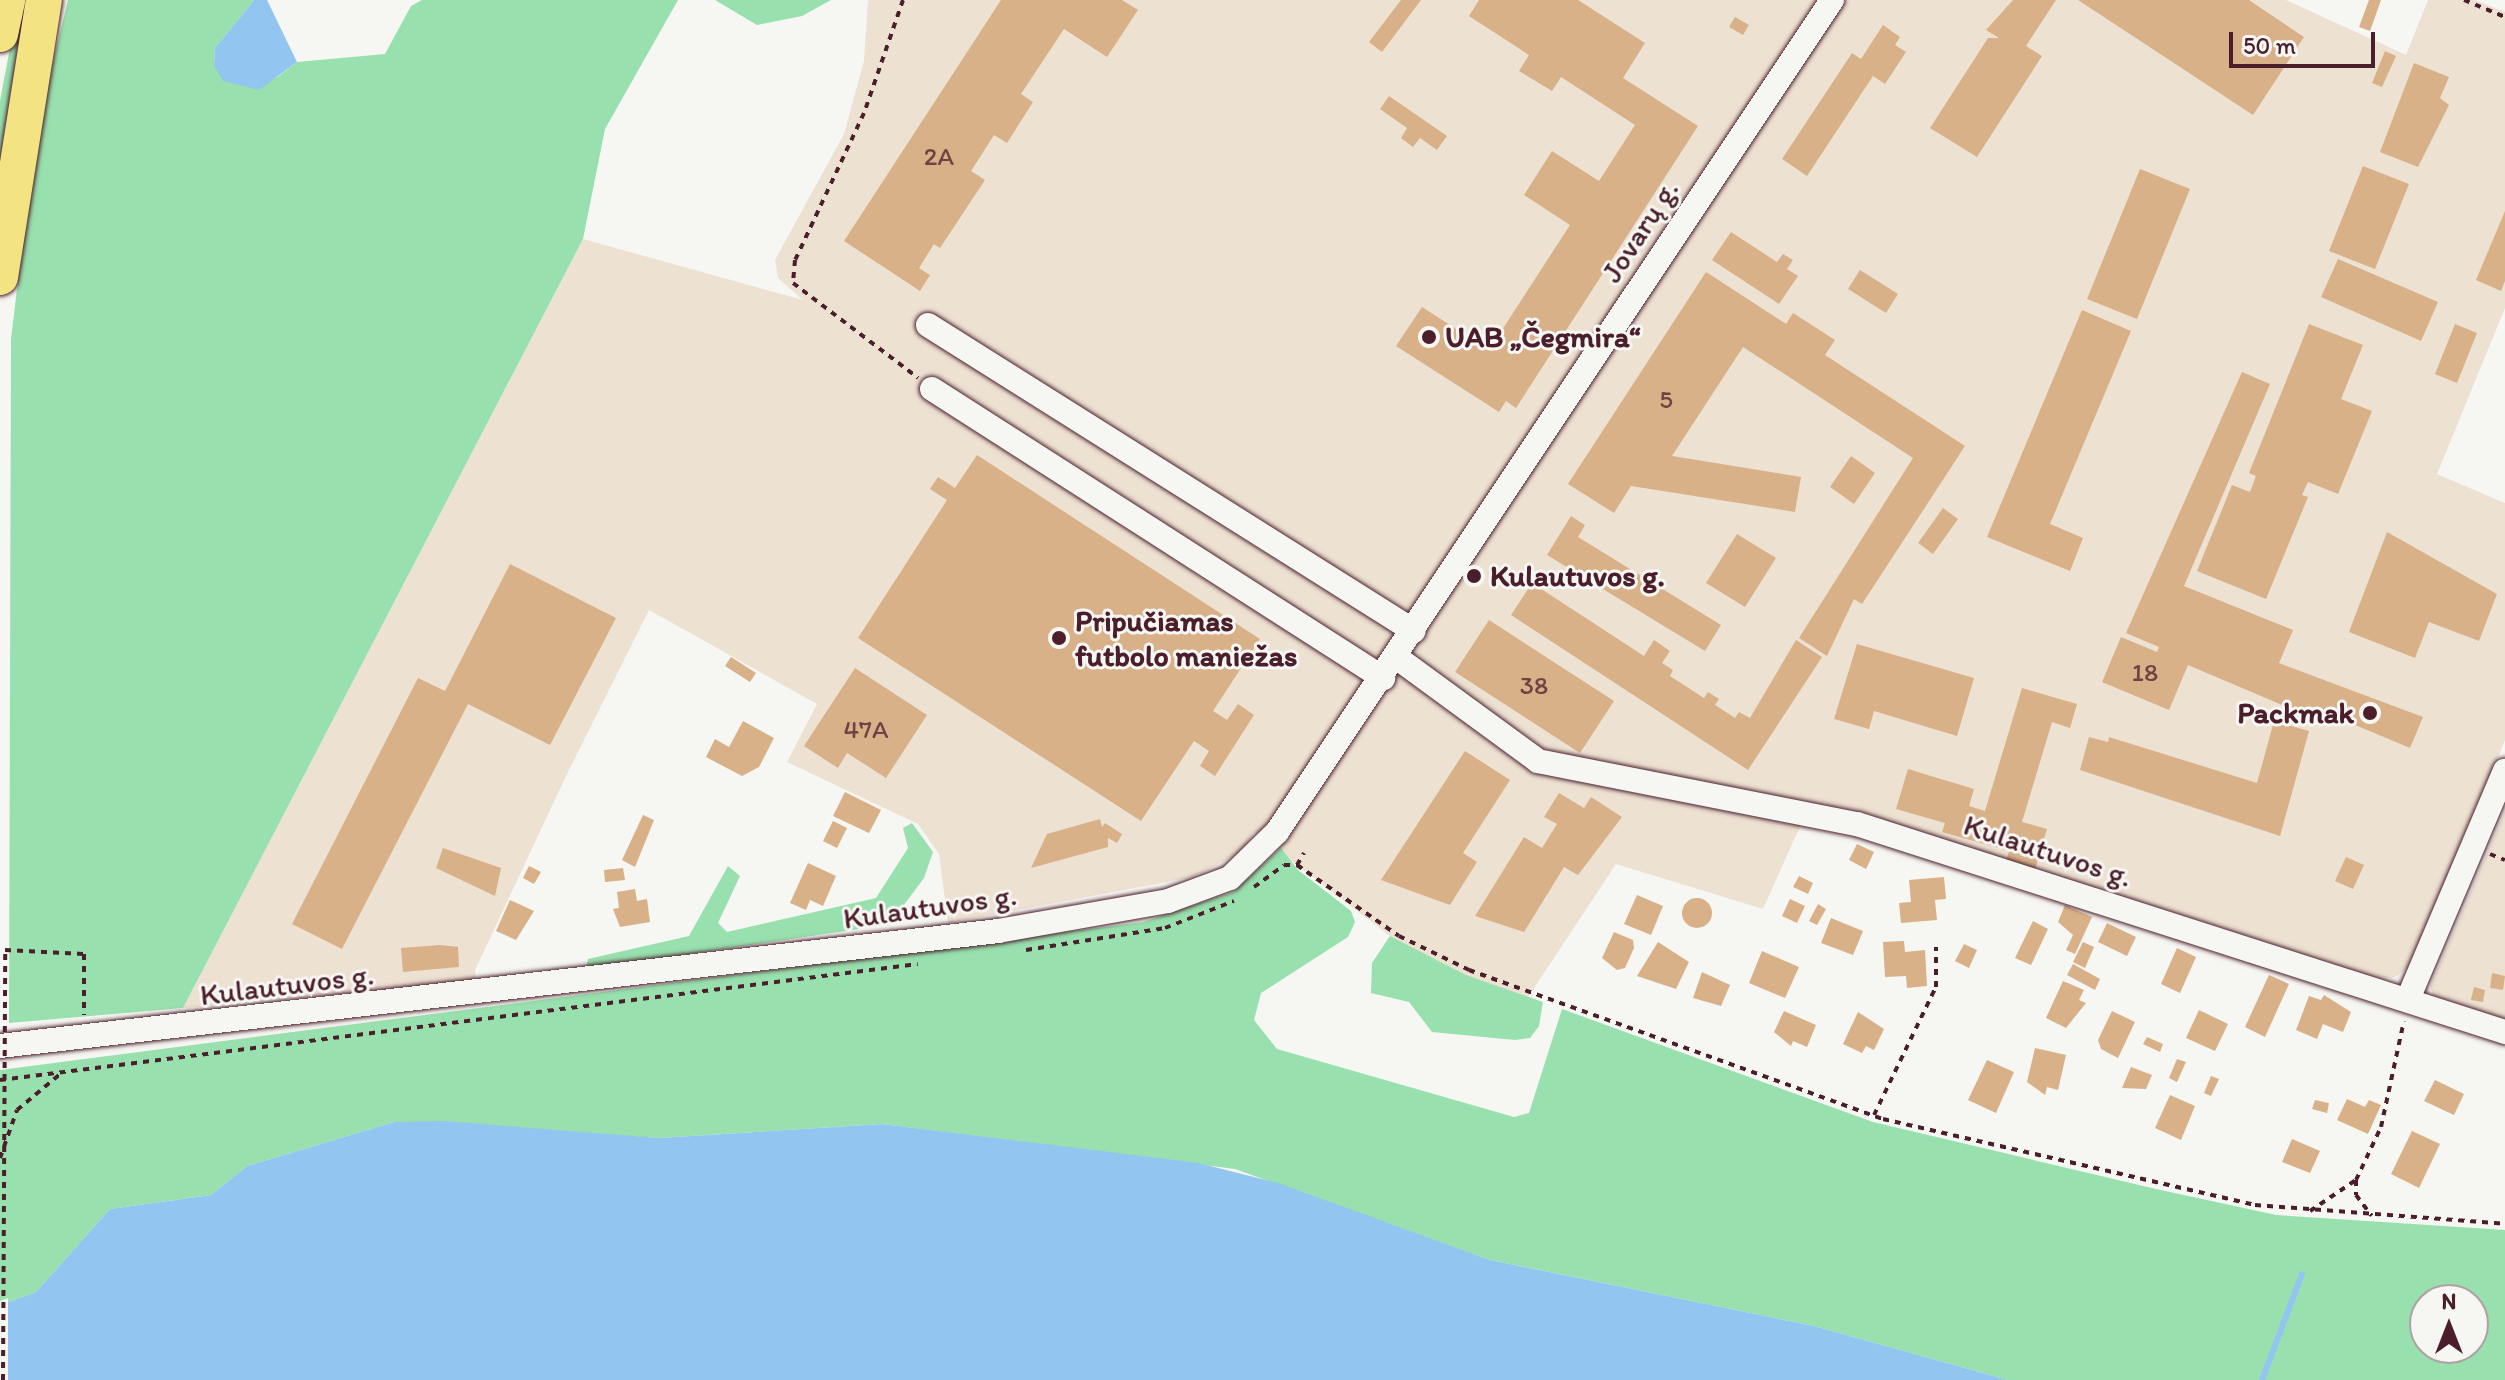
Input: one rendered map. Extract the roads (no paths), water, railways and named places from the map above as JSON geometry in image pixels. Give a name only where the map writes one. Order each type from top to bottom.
[{"type":"highway","points":[[0,34],[7,0]]},
{"type":"highway","points":[[0,277],[44,0]]},
{"type":"street","name":"Jovarų g.","points":[[1396,657],[1832,0]]},
{"type":"street","points":[[928,325],[1414,631]]},
{"type":"street","points":[[932,389],[1383,678]]},
{"type":"street","name":"Kulautuvos g.","points":[[0,1046],[879,947],[1168,901],[1230,878],[1266,846],[1396,657],[1538,761],[1857,824],[2505,1032]]},
{"type":"street","points":[[2408,999],[2505,771]]},
{"type":"water","points":[[254,0],[267,0],[297,62],[259,90],[223,81],[214,65],[215,48]]},
{"type":"water","points":[[442,1121],[659,1138],[882,1124],[1198,1163],[1278,1183],[1490,1260],[1814,1326],[2008,1380],[0,1380],[0,1305],[36,1292],[110,1209],[211,1195],[247,1166],[394,1122]]},
{"type":"waterway","points":[[2262,1380],[2302,1274]]},
{"type":"place","name":"UAB „Čegmira“","points":[[1429,337]]},
{"type":"place","name":"Kulautuvos g.","points":[[1474,576]]},
{"type":"place","name":"Pripučiamas futbolo maniežas","points":[[1059,638]]},
{"type":"place","name":"Packmak","points":[[2370,713]]}]
